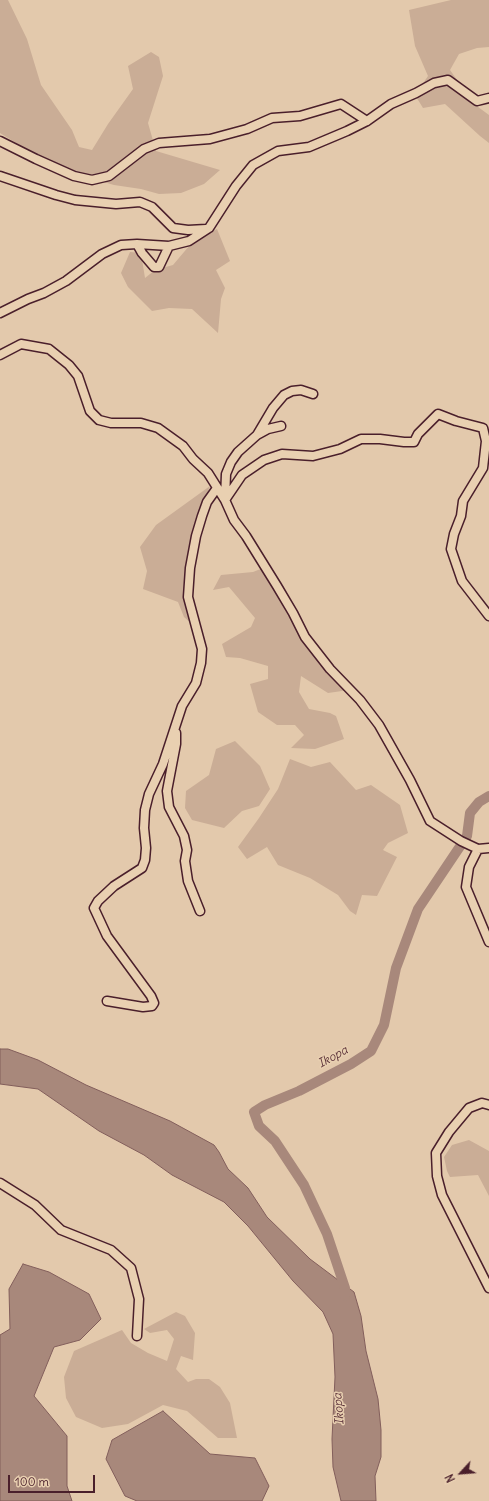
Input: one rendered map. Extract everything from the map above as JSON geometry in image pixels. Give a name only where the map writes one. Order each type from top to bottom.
[{"type":"street","points":[[0,313],[66,281],[102,254],[121,245],[137,244],[168,246],[189,241],[209,228],[236,186],[253,164],[278,151],[309,147],[347,131],[367,121],[391,104],[434,83],[448,80],[477,100],[489,98]]},
{"type":"street","points":[[0,141],[74,176],[92,180],[109,176],[144,149],[159,143],[210,139],[247,128],[272,118],[300,116],[341,104],[367,121]]},
{"type":"street","points":[[0,176],[75,200],[116,204],[140,202],[152,207],[173,228],[188,230],[209,228]]},
{"type":"street","points":[[137,244],[142,253],[154,267],[159,267],[168,246]]},
{"type":"street","points":[[0,355],[21,344],[49,349],[69,365],[78,376],[90,411],[99,420],[111,423],[141,423],[158,428],[183,446],[193,459],[208,473],[225,500],[234,520],[246,536],[293,613],[304,637],[330,669],[360,700],[379,725],[410,780],[430,821],[478,849],[489,848]]},
{"type":"street","points":[[257,435],[273,408],[284,395],[292,391],[301,390],[313,394]]},
{"type":"street","points":[[225,500],[242,475],[264,460],[282,454],[313,456],[340,449],[361,439],[414,442],[418,434],[438,414],[456,421],[483,428],[486,441],[483,468],[463,502],[461,516],[454,534],[451,549],[462,581],[489,616]]},
{"type":"street","points":[[225,500],[226,474],[231,462],[238,452],[257,435],[268,429],[281,426]]},
{"type":"street","points":[[107,1001],[142,1007],[152,1006],[154,1003],[107,936],[94,908],[98,901],[114,886],[142,868],[145,860],[145,810],[149,794],[163,764],[182,706],[196,683],[201,663],[202,649],[188,597],[190,568],[196,536],[202,516],[207,502],[217,488]]},
{"type":"street","points":[[176,726],[176,744],[167,791],[169,807],[184,836],[187,850],[185,861],[188,881],[200,911]]},
{"type":"street","points":[[478,849],[470,867],[466,887],[489,942]]},
{"type":"street","points":[[489,1105],[482,1103],[469,1108],[449,1132],[436,1153],[437,1176],[442,1195],[489,1288]]},
{"type":"street","points":[[0,1183],[35,1205],[62,1230],[111,1250],[131,1268],[140,1299],[137,1336]]},
{"type":"shaded area","points":[[0,0],[8,0],[27,39],[41,85],[72,130],[79,147],[92,150],[108,124],[133,89],[128,66],[151,52],[159,57],[163,76],[148,123],[156,151],[220,170],[204,184],[181,193],[159,194],[141,189],[114,185],[58,169],[0,133]]},
{"type":"shaded area","points":[[451,0],[489,0],[489,47],[477,48],[459,54],[450,70],[474,104],[489,115],[489,143],[445,104],[423,108],[415,95],[428,76],[415,46],[409,10]]},
{"type":"shaded area","points":[[217,229],[230,261],[216,270],[225,288],[221,299],[218,333],[192,309],[169,308],[152,311],[128,287],[121,273],[130,252],[141,253],[145,278],[155,270],[173,265],[195,239]]},
{"type":"shaded area","points":[[210,486],[202,506],[190,583],[193,625],[184,617],[178,602],[143,589],[147,571],[140,547],[156,525]]},
{"type":"shaded area","points":[[263,568],[286,604],[296,629],[319,658],[349,690],[328,693],[301,676],[299,692],[309,709],[330,713],[336,716],[344,739],[315,749],[291,748],[304,735],[295,725],[277,725],[258,712],[250,684],[268,679],[268,666],[240,658],[226,657],[222,644],[251,627],[255,618],[229,587],[213,590],[221,575],[253,572]]},
{"type":"shaded area","points":[[235,741],[260,766],[270,789],[259,806],[242,811],[224,828],[192,820],[185,808],[186,791],[209,775],[216,749]]},
{"type":"shaded area","points":[[290,759],[311,767],[330,762],[356,790],[371,785],[400,805],[408,833],[388,843],[383,850],[397,857],[377,896],[362,895],[356,915],[350,911],[338,895],[310,878],[278,865],[267,847],[247,859],[238,847],[278,789]]},
{"type":"shaded area","points":[[469,1140],[489,1151],[489,1196],[478,1175],[450,1177],[447,1171],[444,1157],[452,1145]]},
{"type":"shaded area","points":[[176,1312],[185,1316],[195,1333],[193,1360],[181,1356],[176,1369],[188,1382],[196,1379],[209,1379],[220,1387],[230,1403],[237,1438],[218,1438],[187,1411],[163,1405],[128,1424],[102,1428],[76,1417],[66,1398],[64,1377],[74,1351],[122,1330],[131,1343],[148,1353],[167,1361],[174,1339],[167,1330],[150,1333],[144,1329]]},
{"type":"water","points":[[0,1049],[8,1049],[38,1060],[86,1085],[170,1121],[214,1145],[228,1169],[248,1188],[267,1217],[310,1259],[354,1292],[361,1316],[366,1351],[378,1399],[381,1430],[381,1457],[375,1476],[376,1501],[341,1501],[333,1467],[332,1439],[335,1377],[333,1334],[323,1312],[293,1281],[248,1226],[224,1202],[172,1175],[144,1155],[99,1131],[38,1089],[0,1084]]},
{"type":"water","points":[[23,1264],[49,1272],[89,1294],[101,1319],[80,1340],[54,1347],[34,1396],[67,1436],[67,1486],[72,1501],[0,1501],[0,1335],[10,1329],[9,1289]]},
{"type":"water","points":[[163,1411],[210,1454],[255,1458],[269,1486],[262,1501],[137,1501],[125,1496],[106,1459],[112,1440]]},
{"type":"waterway","name":"Ikopa","points":[[345,1296],[345,1288],[327,1234],[304,1185],[275,1141],[259,1126],[254,1112],[265,1105],[299,1091],[351,1064],[371,1051],[384,1025],[396,968],[418,909],[467,836],[470,813],[479,802],[489,796]]}]
